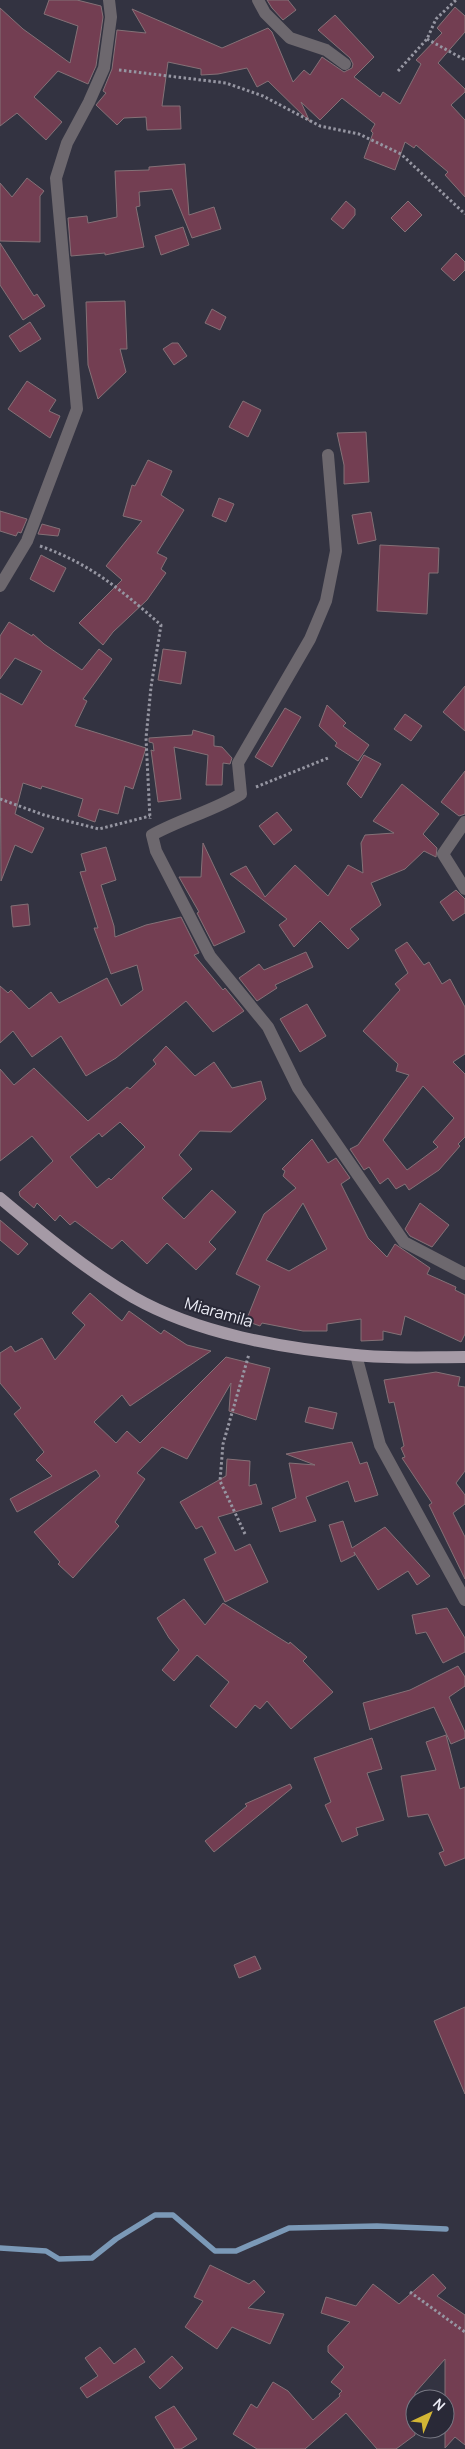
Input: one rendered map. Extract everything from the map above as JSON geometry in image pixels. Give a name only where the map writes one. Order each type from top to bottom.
[{"type":"main road","name":"Miaramila","points":[[0,1198],[64,1252],[135,1298],[180,1320],[234,1336],[356,1355],[465,1357]]},
{"type":"street","points":[[0,586],[27,542],[77,409],[56,178],[67,143],[89,102],[104,68],[110,0]]},
{"type":"street","points":[[258,0],[265,13],[290,38],[326,50],[345,64]]},
{"type":"street","points":[[328,456],[336,551],[326,601],[310,639],[238,763],[242,794],[226,803],[172,824],[152,835],[156,851],[210,956],[268,1027],[298,1088],[404,1242],[465,1274]]},
{"type":"street","points":[[465,822],[443,854],[465,889]]},
{"type":"street","points":[[356,1355],[380,1445],[465,1600]]},
{"type":"path","points":[[398,71],[427,39],[436,19],[456,0]]},
{"type":"path","points":[[427,39],[465,60]]},
{"type":"path","points":[[104,68],[226,83],[263,96],[320,126],[359,134],[401,154],[465,214]]},
{"type":"path","points":[[27,542],[63,554],[112,582],[161,625],[146,738],[152,835]]},
{"type":"path","points":[[242,794],[328,758]]},
{"type":"path","points":[[0,799],[44,815],[99,829],[150,816]]},
{"type":"path","points":[[246,1534],[220,1481],[223,1444],[253,1339]]},
{"type":"path","points":[[410,2292],[465,2332]]},
{"type":"building","points":[[49,0],[77,0],[101,6],[103,17],[96,66],[88,84],[58,71],[34,97],[62,122],[46,140],[17,113],[0,126],[0,8],[23,29],[70,63],[78,26],[44,14]]},
{"type":"building","points":[[267,0],[288,0],[296,10],[283,20]]},
{"type":"building","points":[[455,7],[465,16],[465,32],[438,63],[465,89],[465,92],[451,105],[465,120],[465,197],[445,175],[448,172],[416,145],[414,148],[405,142],[395,170],[364,158],[373,133],[371,131],[375,124],[342,98],[320,120],[301,102],[310,122],[268,81],[257,87],[247,68],[218,74],[201,75],[201,69],[168,62],[162,106],[180,106],[181,129],[147,130],[146,117],[124,118],[117,125],[96,105],[106,93],[103,91],[112,69],[117,30],[146,33],[132,9],[222,48],[268,28],[272,32],[293,82],[304,70],[310,75],[322,57],[344,72],[352,68],[353,64],[350,58],[318,30],[335,15],[374,57],[354,77],[380,97],[383,92],[400,104],[421,64],[416,60],[442,33],[437,28]]},
{"type":"building","points":[[185,164],[189,215],[214,207],[221,229],[192,238],[172,189],[139,192],[140,206],[136,207],[144,247],[105,255],[105,253],[71,256],[68,218],[87,216],[88,223],[117,217],[115,171],[149,170],[149,167]]},
{"type":"building","points":[[27,178],[44,191],[40,196],[40,242],[0,241],[0,183],[12,197]]},
{"type":"building","points":[[346,201],[355,209],[355,215],[343,229],[331,219]]},
{"type":"building","points":[[408,201],[422,215],[405,232],[391,218]]},
{"type":"building","points":[[183,227],[189,245],[161,255],[155,236]]},
{"type":"building","points":[[0,243],[34,296],[37,294],[45,306],[23,320],[0,285]]},
{"type":"building","points":[[456,253],[465,262],[465,270],[454,281],[441,269]]},
{"type":"building","points":[[125,301],[127,349],[120,349],[126,372],[98,399],[88,365],[86,302]]},
{"type":"building","points":[[212,309],[226,317],[220,330],[205,323]]},
{"type":"building","points":[[30,322],[41,339],[20,352],[9,336]]},
{"type":"building","points":[[172,343],[178,343],[187,356],[174,365],[163,349]]},
{"type":"building","points":[[27,381],[56,400],[49,411],[60,416],[50,438],[8,409]]},
{"type":"building","points":[[243,401],[261,410],[248,437],[229,427]]},
{"type":"building","points":[[366,432],[369,482],[344,484],[344,465],[337,433]]},
{"type":"building","points":[[148,460],[172,471],[161,495],[184,510],[157,553],[167,558],[161,569],[166,573],[147,600],[113,632],[103,645],[79,623],[122,580],[106,566],[142,521],[123,516],[132,485],[135,486]]},
{"type":"building","points":[[219,498],[234,504],[226,522],[212,516]]},
{"type":"building","points":[[0,511],[27,519],[21,533],[18,532],[16,536],[0,531]]},
{"type":"building","points":[[371,512],[376,540],[358,544],[352,515]]},
{"type":"building","points":[[42,524],[60,529],[58,536],[38,534]]},
{"type":"building","points":[[380,545],[439,548],[438,573],[429,573],[427,614],[377,611]]},
{"type":"building","points":[[41,555],[66,568],[54,592],[30,579]]},
{"type":"building","points":[[9,622],[32,636],[33,634],[44,644],[82,670],[99,649],[112,659],[83,699],[87,701],[75,726],[146,748],[133,789],[125,786],[118,814],[99,809],[95,822],[78,816],[83,799],[42,786],[41,789],[23,783],[15,814],[44,828],[32,853],[15,845],[1,881],[0,693],[22,705],[42,671],[15,658],[0,679],[0,636]]},
{"type":"building","points":[[163,649],[186,652],[181,684],[158,680]]},
{"type":"building","points":[[465,686],[465,731],[443,712]]},
{"type":"building","points":[[327,705],[346,723],[343,726],[369,745],[358,761],[335,746],[337,743],[319,726]]},
{"type":"building","points":[[285,708],[301,717],[272,767],[255,757]]},
{"type":"building","points":[[405,714],[422,726],[411,741],[394,729]]},
{"type":"building","points":[[193,730],[214,736],[214,746],[222,747],[232,758],[230,764],[223,763],[222,785],[206,785],[208,755],[174,747],[181,799],[158,802],[151,750],[154,751],[153,743],[149,742],[149,738],[192,735]]},
{"type":"building","points":[[364,755],[381,764],[361,798],[347,784]]},
{"type":"building","points":[[465,771],[465,814],[459,816],[441,802]]},
{"type":"building","points":[[402,784],[439,814],[423,834],[437,848],[436,857],[424,851],[405,869],[371,883],[381,905],[350,929],[359,939],[348,949],[320,921],[294,947],[279,925],[287,919],[230,874],[246,866],[265,897],[295,865],[328,896],[348,865],[363,873],[361,843],[365,835],[394,833],[373,821]]},
{"type":"building","points":[[277,812],[292,830],[274,845],[259,826]]},
{"type":"building","points":[[203,843],[245,932],[214,946],[197,913],[199,912],[179,877],[201,877]]},
{"type":"building","points":[[106,847],[116,880],[101,885],[114,926],[115,937],[146,925],[181,917],[199,953],[194,955],[223,990],[225,988],[244,1011],[213,1032],[186,1001],[116,1058],[86,1076],[61,1036],[32,1057],[13,1031],[0,1043],[0,986],[8,993],[11,990],[29,1009],[51,992],[59,1003],[107,978],[121,1006],[143,990],[137,965],[111,974],[94,928],[98,928],[80,872],[86,871],[81,854]]},
{"type":"building","points":[[456,890],[465,899],[465,913],[453,921],[440,902]]},
{"type":"building","points":[[28,904],[30,925],[13,927],[11,906]]},
{"type":"building","points":[[407,942],[424,965],[429,962],[442,984],[450,979],[465,1007],[465,1054],[453,1062],[465,1074],[465,1137],[458,1144],[460,1146],[439,1170],[409,1190],[405,1184],[396,1189],[388,1178],[380,1184],[369,1167],[364,1170],[350,1149],[358,1145],[409,1075],[396,1071],[398,1064],[363,1031],[400,990],[395,984],[408,973],[395,950]],"holes":[[[423,1086],[454,1118],[433,1142],[438,1147],[407,1170],[383,1140]]]},
{"type":"building","points":[[306,952],[313,967],[275,985],[277,988],[257,1001],[239,978],[259,964],[264,970]]},
{"type":"building","points":[[307,1004],[326,1036],[300,1052],[280,1019]]},
{"type":"building","points":[[166,1046],[195,1076],[214,1062],[232,1088],[261,1081],[266,1099],[231,1132],[200,1131],[179,1155],[192,1169],[162,1198],[184,1219],[212,1190],[236,1212],[209,1242],[216,1249],[196,1270],[167,1243],[147,1264],[122,1240],[112,1249],[75,1221],[70,1225],[60,1215],[55,1221],[37,1203],[34,1208],[20,1196],[19,1192],[53,1161],[32,1136],[0,1161],[0,1069],[14,1085],[34,1068],[88,1121],[127,1087],[130,1089],[156,1064],[153,1060]],"holes":[[[120,1122],[145,1147],[111,1180],[109,1178],[97,1188],[70,1157],[99,1133],[102,1137]]]},
{"type":"building","points":[[312,1139],[328,1163],[336,1158],[350,1178],[341,1184],[368,1238],[387,1257],[395,1244],[430,1268],[427,1274],[456,1287],[455,1290],[465,1295],[465,1334],[461,1342],[405,1316],[401,1335],[383,1331],[383,1340],[361,1341],[361,1319],[327,1324],[327,1331],[303,1331],[262,1323],[260,1326],[246,1321],[260,1286],[236,1274],[264,1214],[296,1188],[283,1176],[285,1171],[282,1169]],"holes":[[[303,1203],[327,1249],[289,1271],[266,1260]]]},
{"type":"building","points":[[420,1203],[449,1225],[432,1247],[410,1236],[405,1229]]},
{"type":"building","points":[[0,1220],[28,1244],[18,1255],[0,1240]]},
{"type":"building","points":[[90,1293],[122,1321],[129,1311],[161,1334],[164,1330],[187,1345],[211,1351],[130,1406],[122,1395],[94,1422],[116,1443],[127,1431],[140,1443],[226,1357],[270,1368],[256,1420],[229,1411],[231,1383],[187,1459],[162,1447],[137,1473],[145,1479],[115,1522],[119,1526],[73,1578],[58,1564],[60,1562],[34,1532],[100,1476],[96,1470],[17,1512],[10,1499],[52,1476],[36,1460],[44,1452],[14,1414],[21,1408],[0,1383],[0,1353],[11,1346],[15,1352],[42,1338],[55,1360],[85,1325],[72,1313]]},
{"type":"building","points":[[436,1372],[460,1377],[458,1386],[465,1387],[465,1471],[456,1483],[465,1495],[465,1504],[453,1513],[465,1537],[465,1579],[429,1505],[432,1503],[402,1458],[405,1457],[401,1448],[404,1446],[394,1402],[389,1403],[384,1380]]},
{"type":"building","points":[[309,1407],[337,1413],[333,1429],[305,1422]]},
{"type":"building","points":[[352,1442],[360,1464],[367,1462],[378,1495],[355,1502],[348,1481],[306,1497],[316,1521],[280,1532],[272,1508],[296,1498],[289,1463],[315,1465],[286,1454]]},
{"type":"building","points":[[227,1459],[250,1461],[249,1486],[256,1484],[262,1504],[218,1517],[235,1551],[250,1544],[268,1582],[225,1602],[204,1559],[216,1553],[202,1526],[196,1529],[180,1502],[226,1476]]},
{"type":"building","points":[[343,1521],[352,1548],[385,1527],[430,1576],[417,1585],[408,1571],[378,1590],[354,1552],[355,1555],[341,1562],[329,1525]]},
{"type":"building","points":[[184,1599],[205,1625],[223,1603],[289,1644],[290,1642],[307,1657],[303,1661],[333,1692],[291,1729],[267,1701],[260,1709],[255,1705],[236,1728],[210,1706],[229,1682],[197,1655],[174,1681],[162,1670],[179,1650],[157,1618]]},
{"type":"building","points":[[447,1608],[465,1638],[465,1652],[443,1663],[426,1632],[416,1634],[412,1615]]},
{"type":"building","points":[[458,1666],[465,1677],[465,1686],[449,1697],[465,1732],[465,1738],[451,1744],[434,1707],[370,1730],[363,1703],[410,1690]]},
{"type":"building","points":[[446,1735],[460,1789],[465,1787],[465,1858],[445,1866],[439,1853],[444,1851],[428,1814],[408,1817],[401,1776],[436,1770],[426,1742]]},
{"type":"building","points":[[372,1738],[382,1769],[367,1773],[384,1820],[356,1828],[358,1835],[342,1842],[325,1805],[331,1802],[314,1758]]},
{"type":"building","points":[[290,1784],[292,1788],[214,1852],[205,1841],[247,1806],[245,1804]]},
{"type":"building","points":[[255,1956],[261,1969],[239,1978],[234,1965]]},
{"type":"building","points":[[465,2007],[465,2094],[434,2021]]},
{"type":"building","points":[[210,2265],[249,2284],[254,2280],[265,2292],[248,2308],[284,2314],[270,2344],[232,2327],[217,2349],[185,2327],[203,2301],[194,2297]]},
{"type":"building","points":[[433,2274],[446,2288],[437,2296],[465,2315],[465,2445],[455,2437],[455,2389],[445,2389],[445,2359],[419,2389],[405,2389],[405,2439],[410,2439],[396,2449],[377,2449],[346,2413],[305,2449],[257,2449],[233,2434],[251,2404],[257,2408],[273,2382],[288,2391],[313,2420],[340,2396],[339,2394],[342,2391],[331,2382],[344,2367],[328,2352],[328,2346],[350,2322],[321,2313],[326,2297],[356,2306],[373,2284],[399,2304]]},
{"type":"building","points":[[100,2347],[114,2364],[135,2348],[145,2362],[87,2398],[80,2388],[98,2376],[85,2358]]},
{"type":"building","points":[[172,2356],[183,2368],[160,2389],[149,2377]]},
{"type":"building","points":[[174,2406],[197,2439],[181,2449],[175,2449],[155,2417]]},
{"type":"building","points":[[445,2439],[453,2439],[445,2448]]},
{"type":"waterway","points":[[0,2248],[46,2251],[59,2259],[92,2258],[116,2239],[155,2215],[173,2215],[215,2251],[236,2251],[289,2228],[377,2226],[446,2229]]}]
